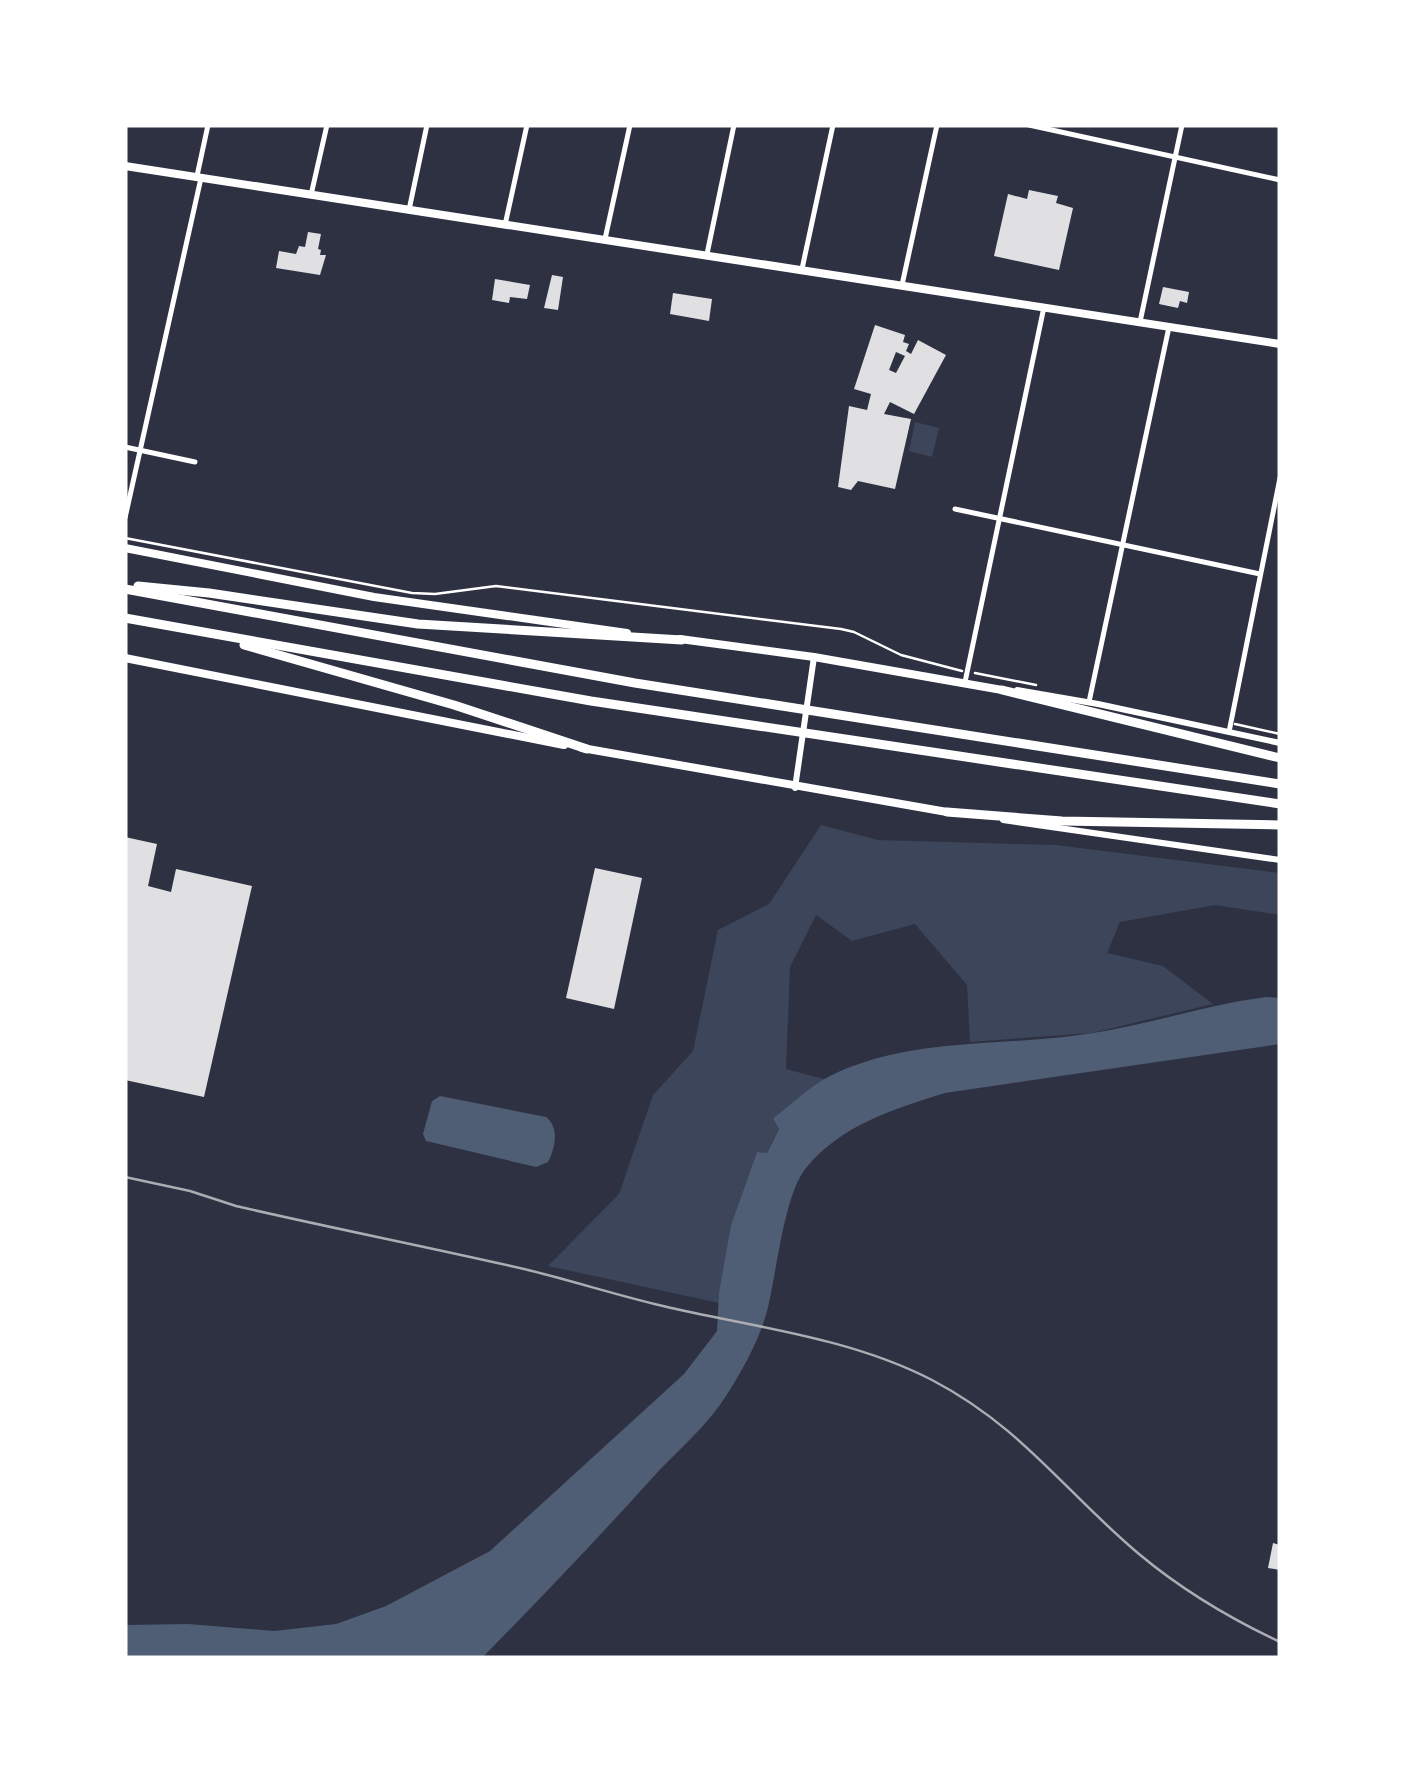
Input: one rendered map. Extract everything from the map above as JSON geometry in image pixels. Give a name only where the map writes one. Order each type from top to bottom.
[{"type":"highway","points":[[125,586],[209,593],[418,624],[682,640]]},
{"type":"highway","points":[[125,586],[618,680],[1280,784]]},
{"type":"highway","points":[[125,618],[591,701],[1280,804]]},
{"type":"highway","points":[[198,631],[454,704],[587,749]]},
{"type":"highway","points":[[1002,690],[1280,758]]},
{"type":"highway","points":[[947,812],[1081,822],[1280,825]]},
{"type":"main road","points":[[125,166],[1280,344]]},
{"type":"main road","points":[[125,548],[457,611],[814,657],[1002,690]]},
{"type":"main road","points":[[125,658],[795,788],[947,812]]},
{"type":"street","points":[[125,518],[208,125]]},
{"type":"street","points":[[312,195],[327,125]]},
{"type":"street","points":[[408,210],[427,125]]},
{"type":"street","points":[[505,225],[527,125]]},
{"type":"street","points":[[605,241],[630,125]]},
{"type":"street","points":[[706,257],[734,125]]},
{"type":"street","points":[[802,270],[833,125]]},
{"type":"street","points":[[902,285],[936,125]]},
{"type":"street","points":[[1029,125],[1280,180]]},
{"type":"street","points":[[1140,322],[1182,125]]},
{"type":"street","points":[[965,682],[1044,307]]},
{"type":"street","points":[[1090,702],[1168,327]]},
{"type":"street","points":[[125,448],[195,462]]},
{"type":"street","points":[[1229,728],[1280,478]]},
{"type":"street","points":[[955,509],[1260,574]]},
{"type":"street","points":[[795,788],[814,657]]},
{"type":"street","points":[[1002,690],[1028,691],[1229,728],[1280,743]]},
{"type":"street","points":[[947,812],[1280,860]]},
{"type":"path","points":[[125,538],[412,592],[435,594],[496,586],[841,629],[901,655],[1046,687]]},
{"type":"path","points":[[1229,728],[1280,734]]},
{"type":"shaded area","points":[[915,422],[939,428],[932,457],[909,451]]},
{"type":"shaded area","points":[[821,825],[878,840],[1056,845],[1280,873],[1280,915],[1215,905],[1120,922],[1107,953],[1163,966],[1213,1004],[1092,1033],[970,1042],[967,985],[915,924],[852,941],[816,915],[790,967],[786,1069],[824,1079],[773,1118],[779,1128],[766,1154],[757,1152],[731,1225],[719,1303],[548,1266],[619,1194],[653,1095],[693,1051],[718,930],[769,904]]},
{"type":"shaded area","points":[[1266,997],[1280,998],[1280,1044],[945,1093],[870,1120],[835,1140],[798,1180],[782,1234],[765,1318],[751,1353],[719,1407],[482,1658],[125,1658],[125,1625],[188,1624],[274,1631],[336,1624],[386,1606],[490,1551],[684,1374],[717,1331],[731,1225],[757,1152],[767,1153],[779,1129],[773,1118],[821,1081],[892,1055],[1093,1033]]},
{"type":"shaded area","points":[[440,1096],[546,1117],[555,1132],[548,1162],[536,1167],[426,1141],[423,1134],[432,1101]]},
{"type":"building","points":[[1029,190],[1058,196],[1056,203],[1073,208],[1059,270],[994,256],[1008,194],[1027,199]]},
{"type":"building","points":[[308,232],[321,234],[318,249],[320,255],[326,255],[320,275],[276,268],[279,251],[296,254],[299,246],[305,247]]},
{"type":"building","points":[[552,275],[563,277],[558,310],[544,308]]},
{"type":"building","points":[[495,279],[530,285],[527,299],[510,297],[509,303],[492,300]]},
{"type":"building","points":[[1163,287],[1189,292],[1187,303],[1180,301],[1178,308],[1159,304]]},
{"type":"building","points":[[673,293],[712,299],[709,321],[670,314]]},
{"type":"building","points":[[875,325],[905,335],[903,342],[909,344],[906,351],[911,354],[918,340],[946,355],[914,414],[890,402],[884,414],[911,419],[895,489],[858,481],[851,490],[838,487],[849,406],[867,410],[871,394],[854,389]],"holes":[[[896,352],[905,356],[896,373],[889,370]]]},
{"type":"building","points":[[125,837],[157,844],[148,886],[171,892],[176,869],[252,886],[204,1097],[125,1080]]},
{"type":"building","points":[[595,868],[642,878],[614,1009],[566,998]]},
{"type":"building","points":[[1273,1543],[1280,1545],[1280,1570],[1268,1568]]},
{"type":"railway","points":[[125,1177],[834,1343],[900,1365],[964,1398],[992,1418],[1113,1531],[1172,1580],[1280,1642]]}]
